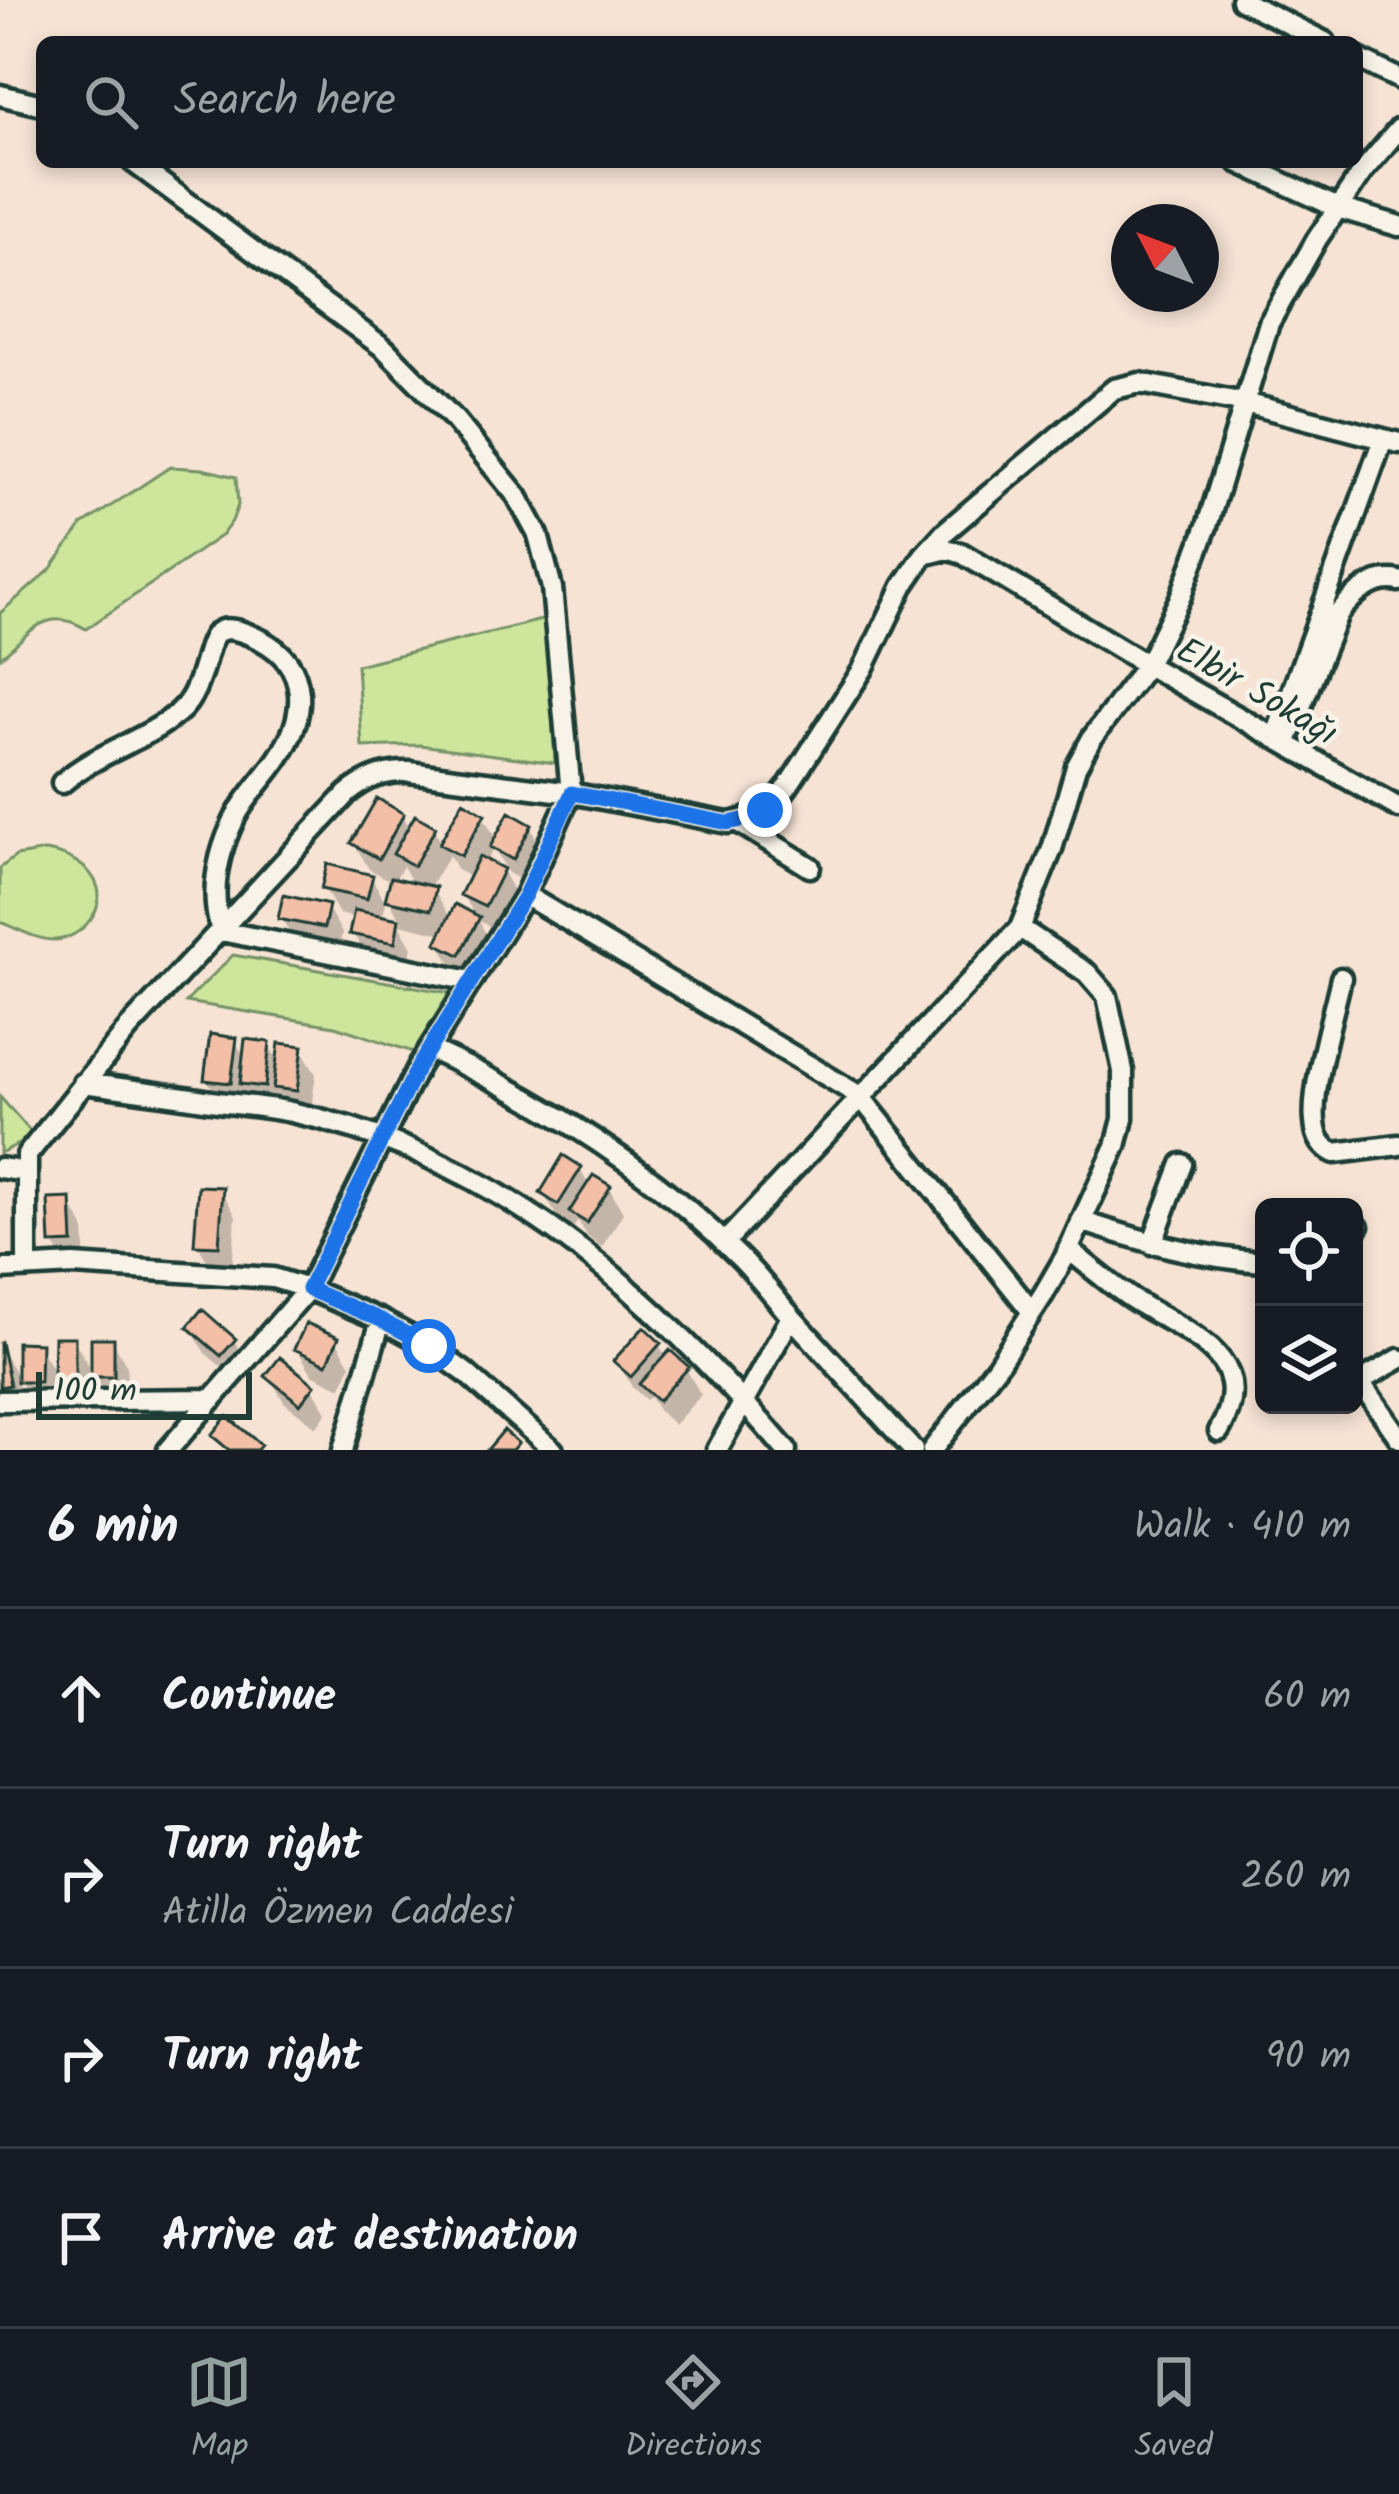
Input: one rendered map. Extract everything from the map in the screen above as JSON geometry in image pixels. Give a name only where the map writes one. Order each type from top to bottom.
[{"type":"street","points":[[1241,0],[1313,36]]},
{"type":"street","points":[[1363,61],[1399,80]]},
{"type":"street","points":[[0,95],[36,104]]},
{"type":"street","points":[[724,1243],[1020,928],[1052,849],[1076,766],[1147,665],[1194,563],[1269,323],[1338,208],[1399,129]]},
{"type":"street","points":[[141,168],[369,335],[455,420],[509,483],[538,535],[552,588],[572,793],[525,895],[429,1049],[308,1289],[168,1450]]},
{"type":"street","points":[[1251,168],[1338,208],[1399,226]]},
{"type":"street","points":[[27,1266],[27,1155],[164,989],[356,786],[379,775],[409,772],[572,793],[728,823],[765,810],[782,796],[862,669],[903,586],[924,555],[946,530],[1114,389],[1140,383],[1245,403],[1391,441],[1281,741]]},
{"type":"street","name":"Elbir Sokağı","points":[[924,555],[939,550],[963,554],[1399,808]]},
{"type":"street","points":[[1281,741],[1338,614],[1370,585],[1399,580]]},
{"type":"street","points":[[62,783],[90,761],[143,735],[186,706],[218,632],[232,629],[280,652],[297,677],[296,716],[280,757],[239,810],[227,837],[215,894],[221,931]]},
{"type":"street","points":[[738,822],[810,867]]},
{"type":"street","points":[[525,895],[860,1096],[1032,1312]]},
{"type":"street","points":[[932,1450],[1032,1312],[1068,1249],[1124,1119],[1124,1071],[1102,987],[1020,928]]},
{"type":"street","points":[[221,931],[471,981]]},
{"type":"street","points":[[1341,978],[1314,1109],[1317,1134],[1325,1149],[1335,1153],[1399,1145]]},
{"type":"street","points":[[429,1049],[527,1098],[605,1145],[664,1191],[724,1243],[913,1450]]},
{"type":"street","points":[[83,1083],[291,1112],[383,1138],[481,1183],[574,1242],[669,1325],[786,1450]]},
{"type":"street","points":[[1152,1244],[1182,1164]]},
{"type":"street","points":[[0,1168],[27,1172]]},
{"type":"street","points":[[1081,1221],[1152,1244],[1255,1261]]},
{"type":"street","points":[[1068,1249],[1129,1297],[1202,1339],[1219,1356],[1231,1392],[1220,1431]]},
{"type":"street","points":[[0,1270],[74,1265],[273,1278],[308,1289],[381,1320],[449,1360],[553,1450]]},
{"type":"street","points":[[717,1450],[791,1317]]},
{"type":"street","points":[[343,1450],[381,1320]]},
{"type":"street","points":[[1363,1374],[1399,1359]]},
{"type":"street","points":[[1363,1386],[1399,1438]]},
{"type":"street","points":[[0,1401],[213,1399]]},
{"type":"green space","points":[[170,467],[236,477],[238,505],[222,535],[86,629],[72,622],[48,621],[0,658],[0,613],[49,571],[82,525]]},
{"type":"green space","points":[[546,619],[555,763],[420,745],[362,747],[357,665]]},
{"type":"green space","points":[[46,851],[77,862],[98,888],[93,915],[63,939],[41,938],[0,922],[0,868],[16,856]]},
{"type":"green space","points":[[233,955],[462,995],[419,1054],[335,1026],[186,1002]]},
{"type":"green space","points":[[0,1097],[31,1132],[0,1153]]},
{"type":"building","points":[[377,798],[404,814],[379,859],[351,843]]},
{"type":"building","points":[[463,801],[485,814],[461,856],[439,844]]},
{"type":"building","points":[[509,812],[532,825],[513,860],[490,847]]},
{"type":"building","points":[[415,815],[436,827],[414,866],[393,854]]},
{"type":"building","points":[[479,856],[504,869],[485,907],[460,895]]},
{"type":"building","points":[[327,864],[373,875],[367,899],[321,889]]},
{"type":"building","points":[[391,877],[436,887],[431,910],[385,900]]},
{"type":"building","points":[[283,895],[329,905],[324,928],[278,919]]},
{"type":"building","points":[[455,904],[480,917],[460,955],[436,943]]},
{"type":"building","points":[[354,910],[399,919],[395,943],[349,934]]},
{"type":"building","points":[[210,1034],[237,1038],[231,1083],[204,1080]]},
{"type":"building","points":[[245,1039],[270,1042],[265,1087],[240,1084]]},
{"type":"building","points":[[279,1043],[303,1046],[297,1091],[273,1088]]},
{"type":"building","points":[[563,1155],[582,1167],[558,1205],[540,1193]]},
{"type":"building","points":[[593,1175],[611,1186],[587,1223],[569,1212]]},
{"type":"building","points":[[198,1186],[223,1187],[219,1246],[194,1245]]},
{"type":"building","points":[[71,1198],[73,1243],[50,1244],[48,1199]]},
{"type":"building","points":[[202,1309],[236,1339],[221,1356],[187,1327]]},
{"type":"building","points":[[306,1323],[339,1337],[327,1364],[294,1349]]},
{"type":"building","points":[[644,1327],[661,1343],[631,1377],[613,1361]]},
{"type":"building","points":[[54,1337],[75,1337],[75,1380],[53,1380]]},
{"type":"building","points":[[91,1338],[114,1338],[114,1377],[91,1377]]},
{"type":"building","points":[[17,1342],[41,1343],[40,1382],[17,1382]]},
{"type":"building","points":[[0,1343],[10,1385],[0,1387]]},
{"type":"building","points":[[670,1350],[689,1367],[658,1401],[639,1384]]},
{"type":"building","points":[[280,1357],[315,1385],[300,1404],[265,1376]]},
{"type":"building","points":[[227,1416],[261,1445],[257,1450],[229,1450],[211,1435]]},
{"type":"building","points":[[504,1430],[518,1443],[512,1450],[487,1450]]},
{"type":"route","points":[[429,1346],[308,1289],[418,1067],[525,895],[572,793],[728,823],[765,810]]}]
